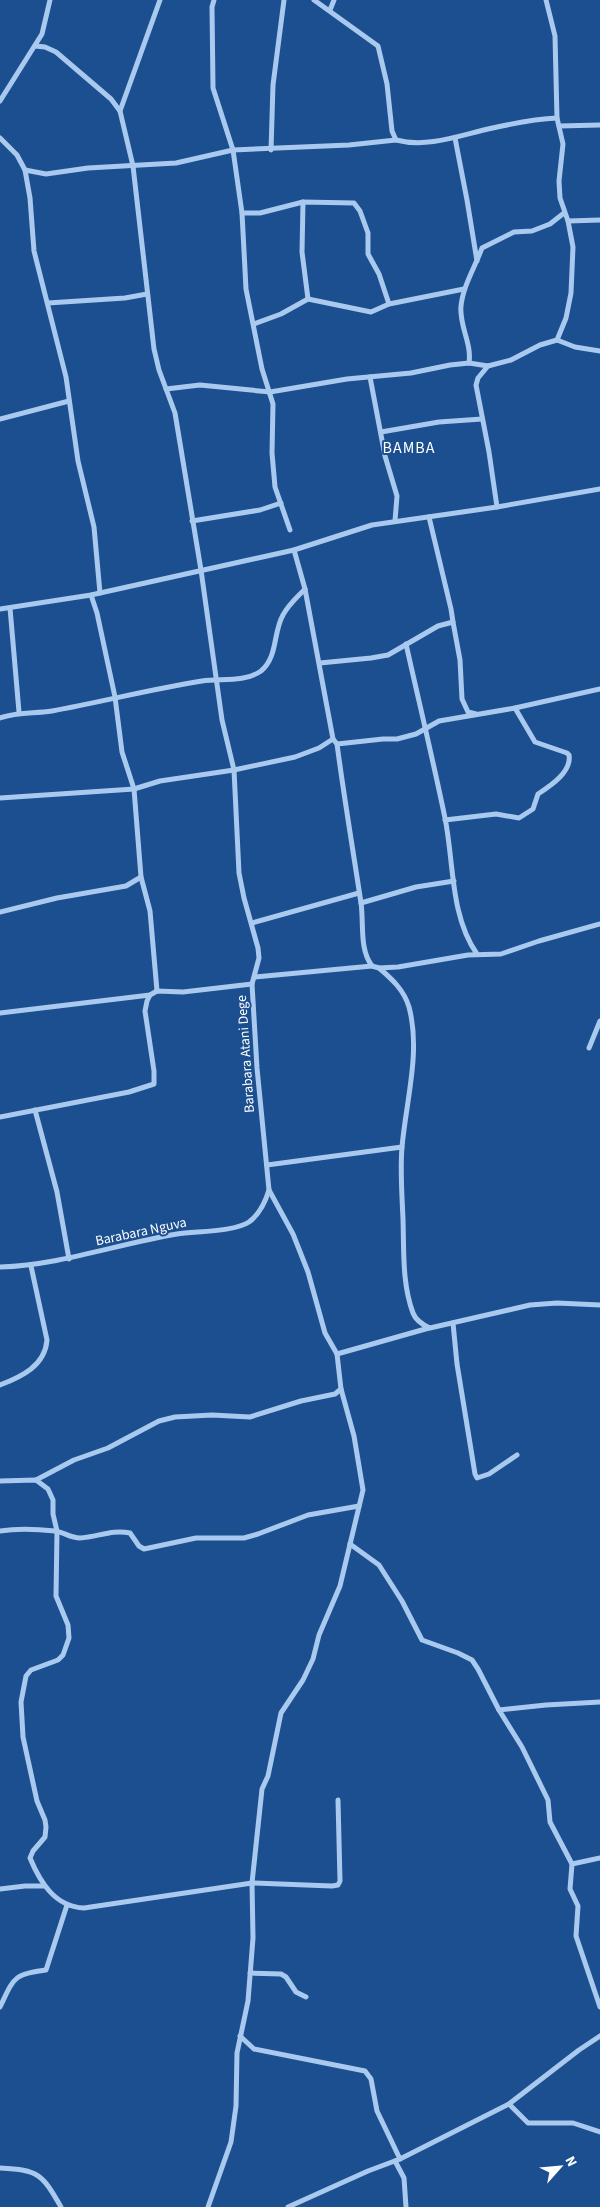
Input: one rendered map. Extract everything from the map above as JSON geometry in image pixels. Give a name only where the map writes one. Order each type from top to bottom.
[{"type":"street","points":[[0,101],[42,34],[50,0]]},
{"type":"street","points":[[120,111],[160,0]]},
{"type":"street","points":[[214,0],[212,7],[212,88],[234,150],[242,213],[246,289],[262,369],[273,404],[272,453],[275,487],[290,530]]},
{"type":"street","points":[[271,150],[273,85],[284,0]]},
{"type":"street","points":[[314,0],[378,46],[387,84],[392,131],[396,140]]},
{"type":"street","points":[[330,10],[334,0]]},
{"type":"street","points":[[546,0],[554,36],[557,118],[563,144],[559,181],[560,198],[568,221],[573,247],[571,293],[566,318],[557,340]]},
{"type":"street","points":[[35,46],[45,47],[56,52],[111,99],[120,111]]},
{"type":"street","name":"Barabara Atani Dege","points":[[120,111],[132,166],[154,349],[159,370],[175,413],[192,521],[202,570],[216,678],[234,770],[239,873],[258,948],[255,977],[252,984],[257,1068],[269,1190]]},
{"type":"street","points":[[25,170],[46,174],[88,168],[176,163],[234,150],[271,150],[293,146],[349,145],[396,140],[404,142],[440,141],[488,129],[557,118]]},
{"type":"street","points":[[559,126],[600,125]]},
{"type":"street","points":[[0,138],[18,155],[25,170],[30,198],[34,251],[66,377],[78,460],[95,532],[100,593]]},
{"type":"street","points":[[454,138],[477,261]]},
{"type":"street","points":[[242,213],[260,213],[303,202],[354,203],[360,211],[368,233],[368,254],[379,274],[389,304]]},
{"type":"street","points":[[303,202],[302,252],[308,299]]},
{"type":"street","points":[[469,363],[471,352],[460,307],[464,289],[482,248],[514,232],[532,231],[550,224],[564,213]]},
{"type":"street","points":[[568,221],[600,220]]},
{"type":"street","points":[[254,324],[281,314],[308,299],[371,312],[389,304],[464,289]]},
{"type":"street","points":[[48,303],[125,298],[147,294]]},
{"type":"street","points":[[166,389],[200,384],[270,392],[347,379],[412,373],[450,364],[469,363],[488,366],[511,360],[540,345],[557,340],[575,348],[600,351]]},
{"type":"street","points":[[488,366],[478,378],[476,385],[497,507]]},
{"type":"street","points":[[370,377],[397,496],[395,521]]},
{"type":"street","points":[[0,419],[68,401]]},
{"type":"street","points":[[381,432],[439,422],[482,419]]},
{"type":"street","points":[[1,608],[91,595],[294,550],[372,525],[497,507],[600,489]]},
{"type":"street","points":[[192,521],[260,510],[281,503]]},
{"type":"street","points":[[429,517],[452,609],[460,660],[462,699],[468,712],[479,715]]},
{"type":"street","points":[[294,550],[305,589],[320,663],[332,739],[336,744],[361,903],[365,952],[372,966]]},
{"type":"street","points":[[0,718],[19,712],[51,711],[216,678],[241,678],[260,671],[268,663],[282,616],[305,589]]},
{"type":"street","points":[[91,595],[97,613],[115,697],[122,752],[134,789],[141,878],[150,911],[157,991]]},
{"type":"street","points":[[10,608],[19,712]]},
{"type":"street","points":[[320,663],[388,655],[438,626],[453,622]]},
{"type":"street","points":[[406,644],[445,820],[461,918],[472,947],[477,954]]},
{"type":"street","points":[[336,744],[397,739],[426,729],[439,721],[515,708],[600,689]]},
{"type":"street","points":[[445,820],[496,814],[519,818],[526,815],[533,809],[538,794],[550,786],[569,765],[569,755],[567,753],[535,742],[515,708]]},
{"type":"street","points":[[0,798],[134,789],[160,781],[234,770],[295,756],[318,748],[332,739]]},
{"type":"street","points":[[0,912],[57,898],[126,886],[141,878]]},
{"type":"street","points":[[361,903],[416,887],[454,881]]},
{"type":"street","points":[[252,923],[359,893]]},
{"type":"street","points":[[255,977],[372,966],[379,968],[398,967],[477,954],[501,954],[600,925],[600,916]]},
{"type":"street","points":[[379,968],[391,978],[405,996],[411,1017],[414,1057],[402,1148],[405,1282],[414,1315],[420,1323],[430,1328]]},
{"type":"street","points":[[0,1013],[150,995],[157,991],[183,992],[252,984]]},
{"type":"street","points":[[0,1117],[129,1092],[154,1084],[154,1071],[145,1011],[146,1001],[150,995]]},
{"type":"street","points":[[589,1048],[600,1021]]},
{"type":"street","points":[[35,1110],[58,1192],[69,1259]]},
{"type":"street","points":[[267,1165],[402,1148]]},
{"type":"street","points":[[208,2207],[231,2142],[236,2106],[237,2053],[248,2001],[253,1938],[252,1883],[262,1789],[268,1776],[280,1713],[300,1686],[313,1659],[319,1635],[340,1586],[363,1490],[360,1466],[342,1389],[337,1354],[325,1333],[308,1272],[296,1242],[269,1190]]},
{"type":"street","name":"Barabara Nguva","points":[[0,1268],[32,1266],[176,1235],[238,1226],[248,1222],[260,1211],[269,1190]]},
{"type":"street","points":[[0,1385],[22,1377],[42,1359],[46,1348],[47,1340],[32,1266]]},
{"type":"street","points":[[337,1354],[430,1328],[530,1305],[557,1303],[600,1305]]},
{"type":"street","points":[[453,1324],[457,1364],[477,1478],[489,1474],[517,1455]]},
{"type":"street","points":[[0,1480],[36,1480],[74,1460],[108,1448],[159,1421],[175,1417],[212,1415],[250,1417],[301,1401],[335,1394],[342,1389]]},
{"type":"street","points":[[36,1480],[48,1489],[53,1500],[53,1514],[57,1531],[56,1596],[68,1625],[69,1638],[63,1655],[58,1660],[31,1670],[26,1676],[21,1702],[23,1737],[37,1801],[46,1827],[45,1837],[33,1851],[30,1858],[44,1886],[67,1905],[84,1908],[252,1883],[332,1886],[340,1881],[338,1800]]},
{"type":"street","points":[[0,1530],[57,1531],[67,1537],[81,1538],[104,1532],[124,1532],[130,1533],[139,1546],[144,1549],[196,1538],[244,1538],[308,1515],[358,1506]]},
{"type":"street","points":[[350,1544],[379,1565],[402,1601],[422,1640],[472,1660],[499,1710],[522,1747],[548,1800],[550,1822],[572,1864],[570,1889],[578,1906],[576,1936],[600,2007]]},
{"type":"street","points":[[499,1710],[600,1702]]},
{"type":"street","points":[[572,1864],[600,1858]]},
{"type":"street","points":[[0,1889],[44,1886]]},
{"type":"street","points":[[0,2007],[11,1983],[18,1976],[27,1972],[46,1970],[67,1905]]},
{"type":"street","points":[[250,1973],[281,1974],[286,1977],[296,1992],[306,1997]]},
{"type":"street","points":[[240,2036],[254,2050],[365,2071],[371,2079],[377,2111],[404,2178],[406,2207]]},
{"type":"street","points":[[288,2207],[368,2171],[398,2160],[509,2104],[600,2036]]},
{"type":"street","points":[[509,2104],[528,2123],[573,2123],[600,2132]]},
{"type":"street","points":[[0,2168],[34,2172],[44,2180],[61,2207]]},
{"type":"district","name":"BAMBA","points":[[409,448]]}]
